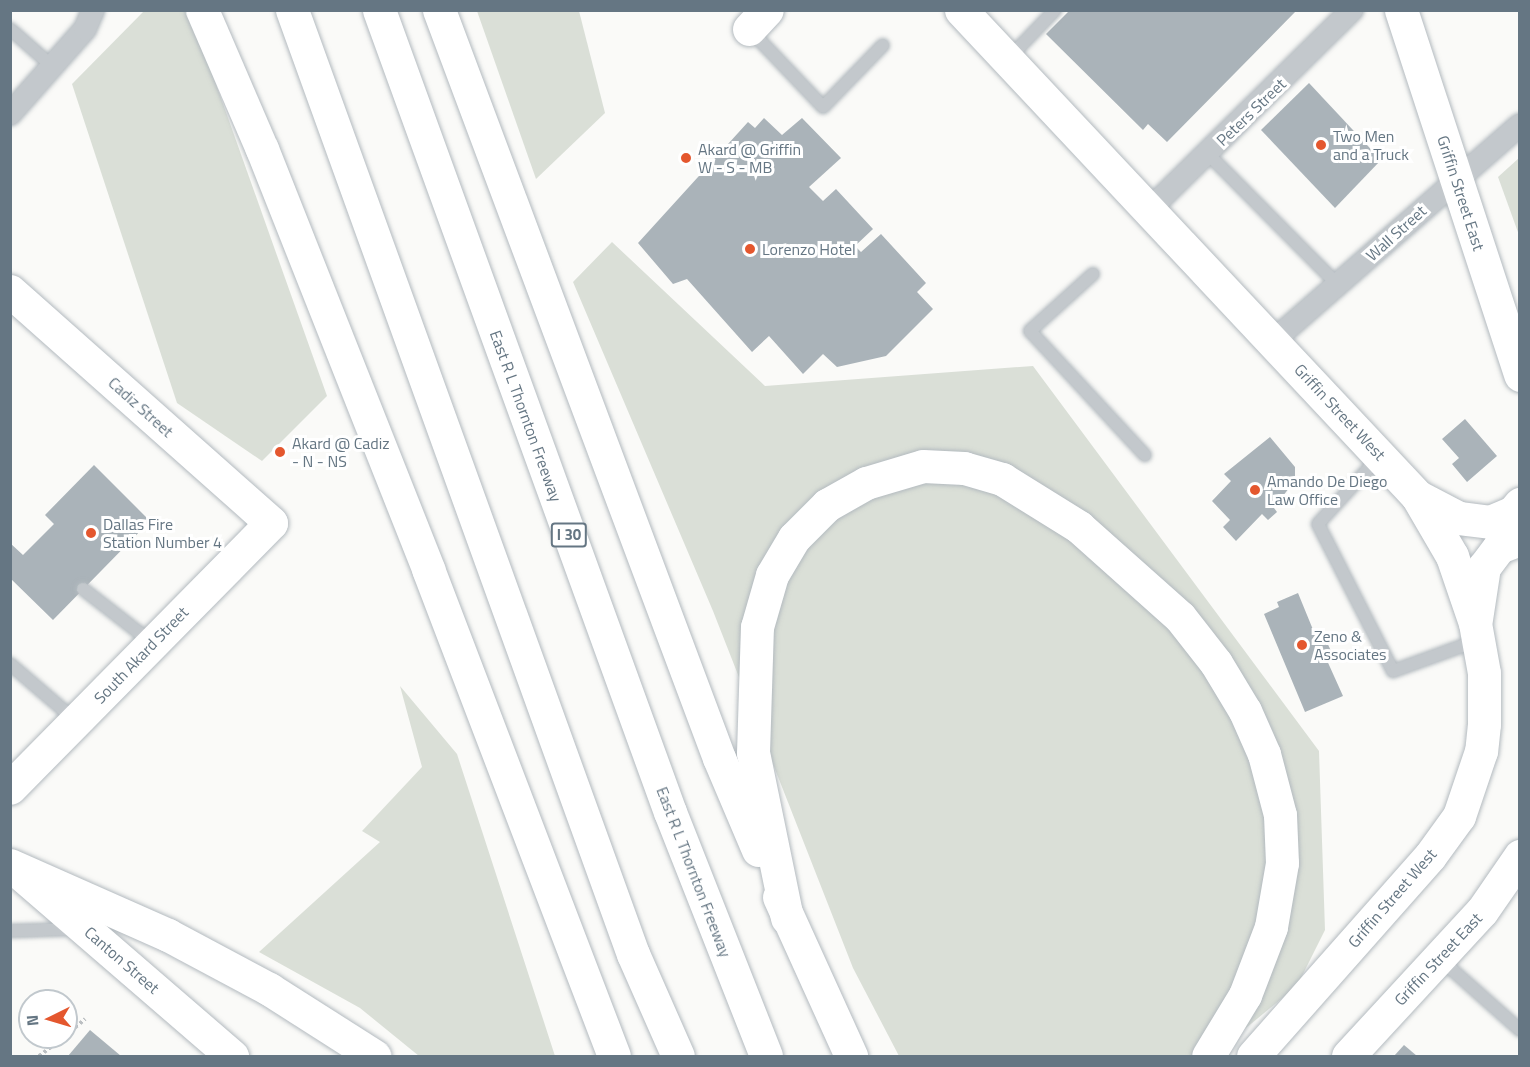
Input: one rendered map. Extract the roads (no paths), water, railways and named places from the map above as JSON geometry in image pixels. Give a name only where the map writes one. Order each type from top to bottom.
[{"type":"main road","points":[[202,10],[262,149],[614,1056]]},
{"type":"main road","points":[[216,10],[262,149]]},
{"type":"main road","points":[[292,10],[633,954],[678,1056]]},
{"type":"main road","name":"East R L Thornton Freeway","points":[[379,10],[670,812],[766,1056]]},
{"type":"main road","name":"Griffin Street West","points":[[961,10],[1147,212],[1273,341],[1417,496],[1452,556],[1477,631],[1484,674],[1481,751],[1459,816],[1430,856],[1253,1056]]},
{"type":"main road","name":"Griffin Street East","points":[[1401,10],[1520,375]]},
{"type":"main road","points":[[443,17],[719,758],[787,918],[851,1056]]},
{"type":"main road","name":"Cadiz Street","points":[[10,291],[271,523]]},
{"type":"main road","points":[[787,918],[753,753],[757,627],[772,575],[794,538],[826,505],[866,483],[923,466],[964,468],[1002,479],[1079,527],[1180,617],[1216,663],[1245,711],[1264,754],[1280,815],[1282,863],[1271,927],[1245,995],[1208,1056]]},
{"type":"main road","points":[[1417,496],[1459,518],[1490,522],[1513,512],[1520,504]]},
{"type":"main road","name":"South Akard Street","points":[[12,782],[76,721],[271,523]]},
{"type":"main road","points":[[1477,631],[1484,567],[1499,547],[1520,539]]},
{"type":"main road","name":"Griffin Street East","points":[[1348,1056],[1482,911],[1520,856]]},
{"type":"main road","points":[[10,865],[168,935],[269,989],[374,1056]]},
{"type":"main road","name":"Canton Street","points":[[10,865],[232,1056]]},
{"type":"street","name":"Peters Street","points":[[1147,212],[1352,10]]},
{"type":"street","points":[[10,114],[89,20]]},
{"type":"street","name":"Wall Street","points":[[1273,341],[1520,124]]},
{"type":"lane","points":[[1006,60],[1055,10]]},
{"type":"lane","points":[[758,20],[823,107],[883,45]]},
{"type":"lane","points":[[10,29],[52,66]]},
{"type":"lane","points":[[1208,154],[1338,285]]},
{"type":"lane","points":[[1093,274],[1030,332],[1145,455]]},
{"type":"lane","points":[[1381,455],[1318,524],[1393,671],[1477,631]]},
{"type":"lane","points":[[83,589],[153,643]]},
{"type":"lane","points":[[10,664],[76,721]]},
{"type":"lane","points":[[10,931],[87,929]]},
{"type":"lane","points":[[1439,958],[1520,1030]]},
{"type":"place","name":"Two Men and a Truck","points":[[1321,145]]},
{"type":"place","name":"Akard @ Griffin W - S - MB","points":[[686,158]]},
{"type":"place","name":"Lorenzo Hotel","points":[[750,249]]},
{"type":"place","name":"Akard @ Cadiz - N - NS","points":[[280,452]]},
{"type":"place","name":"Amando De Diego Law Office","points":[[1255,490]]},
{"type":"place","name":"Dallas Fire Station Number 4","points":[[91,533]]},
{"type":"place","name":"Zeno & Associates","points":[[1302,645]]}]
